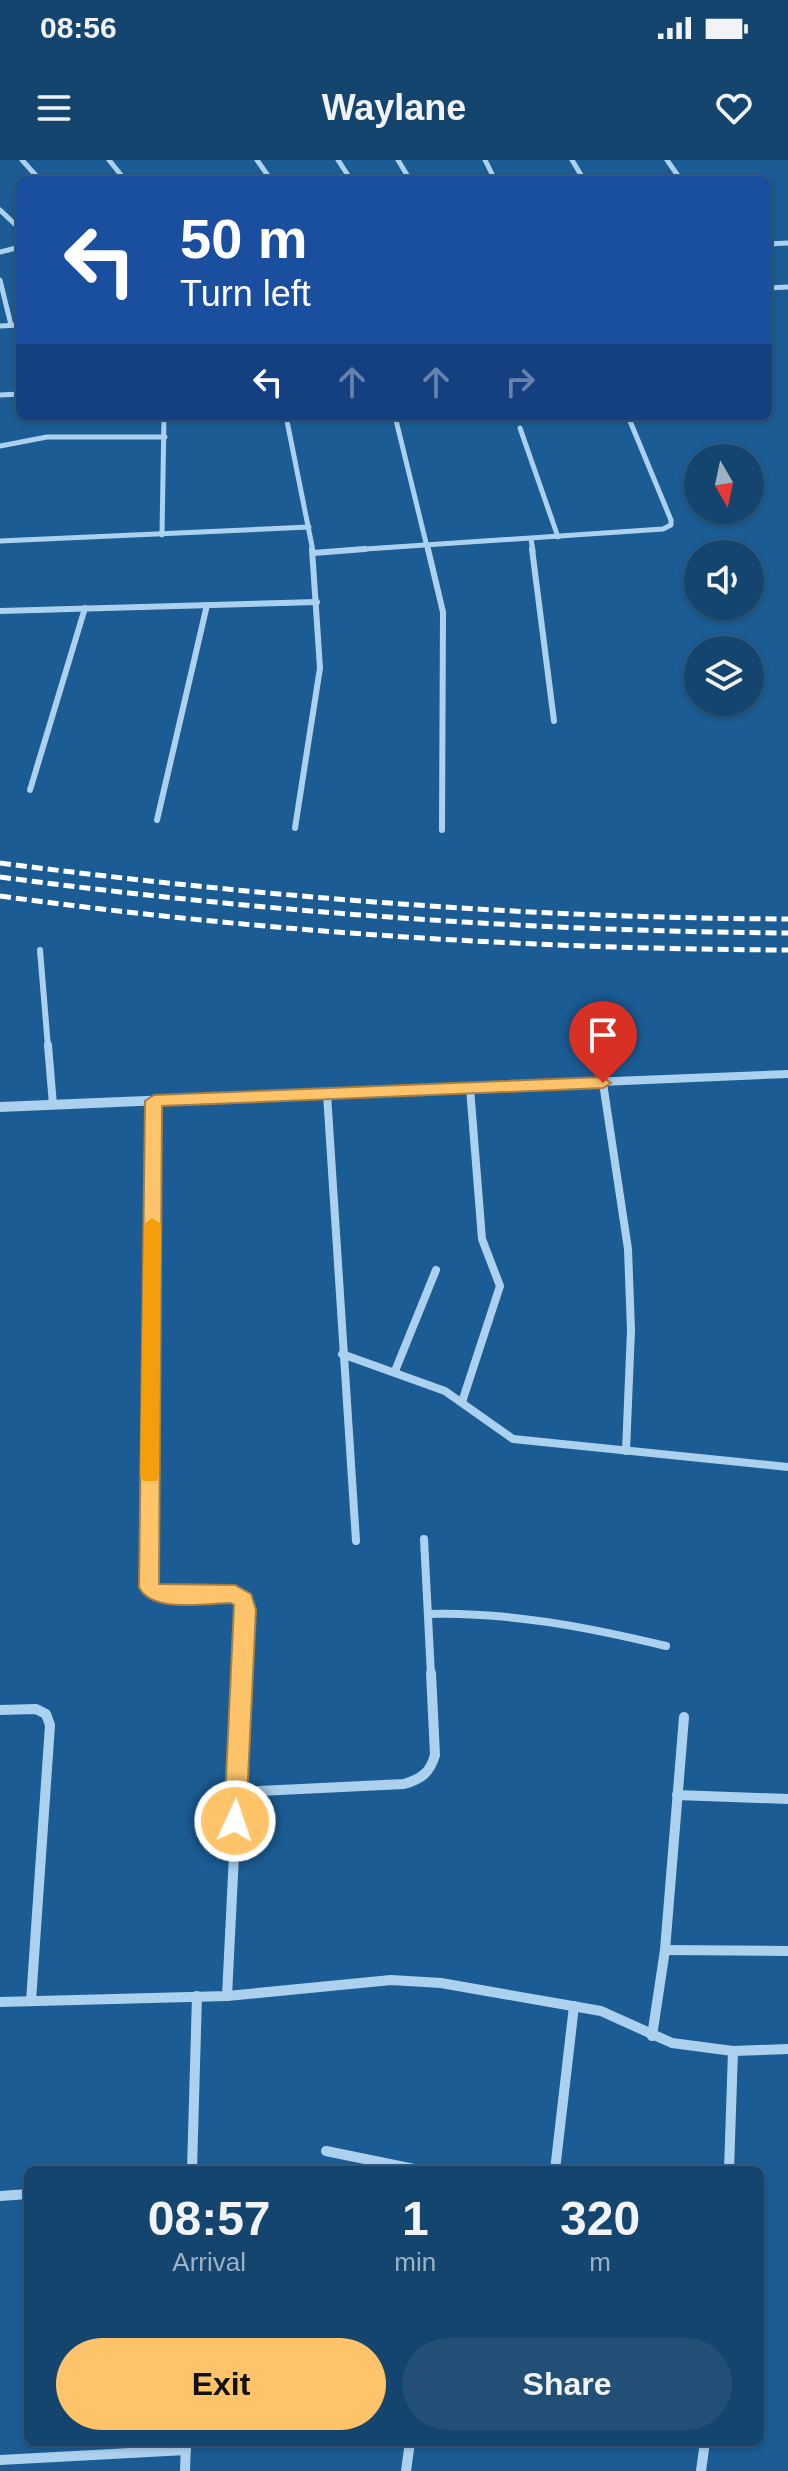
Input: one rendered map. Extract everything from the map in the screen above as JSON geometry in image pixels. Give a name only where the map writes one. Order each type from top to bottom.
[{"type":"street","points":[[22,160],[36,176]]},
{"type":"street","points":[[109,160],[122,176]]},
{"type":"street","points":[[0,210],[16,225]]},
{"type":"street","points":[[0,280],[11,325]]},
{"type":"street","points":[[0,326],[16,325]]},
{"type":"street","points":[[162,535],[164,420]]},
{"type":"street","points":[[287,420],[313,553],[320,668],[295,828]]},
{"type":"street","points":[[396,420],[443,612],[442,830]]},
{"type":"street","points":[[313,553],[648,532],[671,525],[630,421]]},
{"type":"street","points":[[520,428],[558,537]]},
{"type":"street","points":[[0,446],[47,437],[165,437]]},
{"type":"street","points":[[0,541],[309,527]]},
{"type":"street","points":[[531,539],[554,721]]},
{"type":"street","points":[[0,611],[317,602]]},
{"type":"street","points":[[157,820],[207,605]]},
{"type":"street","points":[[30,790],[85,608]]},
{"type":"street","points":[[40,950],[53,1105]]},
{"type":"street","points":[[0,1107],[788,1074]]},
{"type":"street","points":[[603,1083],[628,1249],[631,1330],[626,1451]]},
{"type":"street","points":[[462,1402],[500,1286],[499,1275],[486,1254],[482,1239],[470,1088]]},
{"type":"street","points":[[327,1094],[356,1541]]},
{"type":"street","points":[[154,1101],[149,1587],[157,1593],[168,1595],[235,1594],[243,1601],[246,1610],[227,1996]]},
{"type":"street","points":[[395,1371],[436,1270]]},
{"type":"street","points":[[342,1354],[445,1391],[513,1439],[788,1467]]},
{"type":"street","points":[[237,1792],[404,1784],[420,1780],[432,1770],[435,1755],[424,1539]]},
{"type":"street","points":[[428,1614],[482,1611],[521,1614],[666,1646]]},
{"type":"street","points":[[0,1710],[36,1709],[46,1714],[50,1725],[31,2001]]},
{"type":"street","points":[[652,2036],[665,1950],[684,1717]]},
{"type":"street","points":[[677,1795],[788,1799]]},
{"type":"street","points":[[665,1950],[788,1951]]},
{"type":"street","points":[[0,2002],[227,1996],[391,1980],[441,1983],[601,2011],[672,2043],[733,2051],[788,2049]]},
{"type":"street","points":[[192,2166],[197,1996]]},
{"type":"street","points":[[555,2166],[574,2006]]},
{"type":"street","points":[[729,2166],[733,2051]]},
{"type":"street","points":[[326,2151],[399,2166]]},
{"type":"street","points":[[0,2196],[24,2194]]},
{"type":"street","points":[[0,2460],[186,2446],[185,2471]]},
{"type":"street","points":[[406,2471],[409,2446]]},
{"type":"street","points":[[701,2471],[702,2446]]},
{"type":"railway","points":[[0,863],[197,886],[393,903],[590,915],[788,919]]},
{"type":"railway","points":[[0,877],[295,910],[393,917],[590,928],[788,933]]},
{"type":"railway","points":[[0,896],[98,909],[393,936],[590,946],[788,950]]},
{"type":"slow traffic","points":[[150,1475],[152,1224]]},
{"type":"route","points":[[235,1821],[246,1610],[243,1601],[235,1594],[168,1595],[157,1593],[149,1587],[154,1101],[603,1083]]}]
